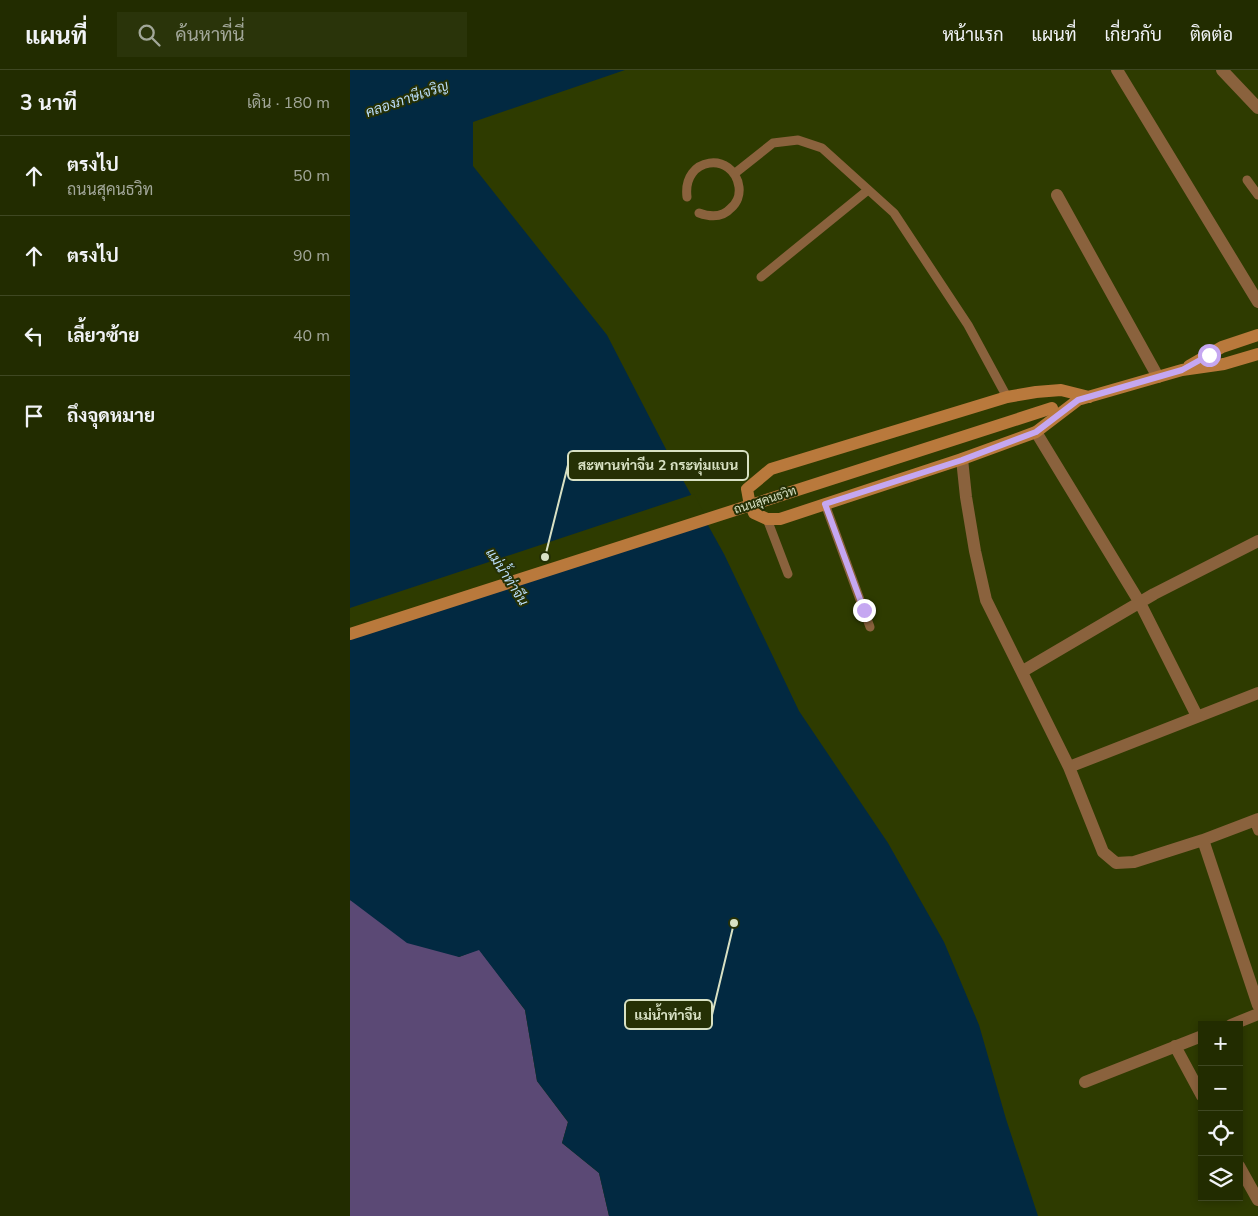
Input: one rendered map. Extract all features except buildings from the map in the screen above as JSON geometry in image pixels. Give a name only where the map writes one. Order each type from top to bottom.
[{"type":"main road","name":"ถนนสุคนธวิท","points":[[1182,370],[1222,347],[1258,335]]},
{"type":"main road","name":"ถนนสุคนธวิท","points":[[350,634],[1084,398],[1182,370],[1224,364],[1258,354]]},
{"type":"main road","points":[[1061,390],[1084,398],[1036,432],[962,460],[780,518],[767,518],[754,513],[747,489],[771,469],[1007,397],[1061,390]]},
{"type":"street","points":[[1117,70],[1258,302]]},
{"type":"street","points":[[1222,70],[1258,108]]},
{"type":"street","points":[[1056,195],[1158,377]]},
{"type":"street","points":[[1036,432],[1140,603],[1197,716]]},
{"type":"street","points":[[962,460],[974,551],[986,600],[1023,671],[1069,768],[1103,852],[1116,863],[1134,862],[1257,824]]},
{"type":"street","points":[[1023,671],[1140,603],[1258,541]]},
{"type":"street","points":[[1069,768],[1258,693]]},
{"type":"street","points":[[1203,840],[1258,1005]]},
{"type":"street","points":[[1241,1021],[1258,1014]]},
{"type":"street","points":[[1085,1082],[1198,1037]]},
{"type":"street","points":[[1175,1046],[1198,1089]]},
{"type":"street","points":[[1243,1173],[1258,1200]]},
{"type":"lane","points":[[734,174],[773,143],[798,140],[822,148],[894,212],[968,325],[1007,397]]},
{"type":"lane","points":[[686,197],[689,176],[701,165],[710,163],[720,164],[727,167],[734,174],[740,191],[735,205],[728,212],[717,216],[699,213]]},
{"type":"lane","points":[[1247,180],[1258,195]]},
{"type":"lane","points":[[761,277],[868,190]]},
{"type":"lane","points":[[825,504],[870,628]]},
{"type":"lane","points":[[767,518],[788,574]]},
{"type":"shaded area","points":[[350,900],[459,957],[479,949],[525,1010],[537,1081],[568,1122],[562,1143],[599,1173],[609,1216],[350,1216]]},
{"type":"water","name":"คลองภาษีเจริญ","points":[[350,70],[625,70],[473,122],[473,166],[607,335],[669,455],[724,554],[799,711],[888,843],[944,942],[979,1025],[1006,1119],[1038,1216],[609,1216],[599,1173],[562,1143],[568,1122],[537,1081],[525,1010],[479,950],[459,957],[407,943],[350,900]]},
{"type":"pier","points":[[694,494],[707,519],[350,634],[350,608]]},
{"type":"place","name":"สะพานท่าจีน 2 กระทุ่มแบน","points":[[545,557]]},
{"type":"place","name":"แม่น้ำท่าจีน","points":[[734,923]]},
{"type":"route","points":[[864,610],[825,504],[962,460],[1036,432],[1078,400],[1182,370],[1209,355]]}]
